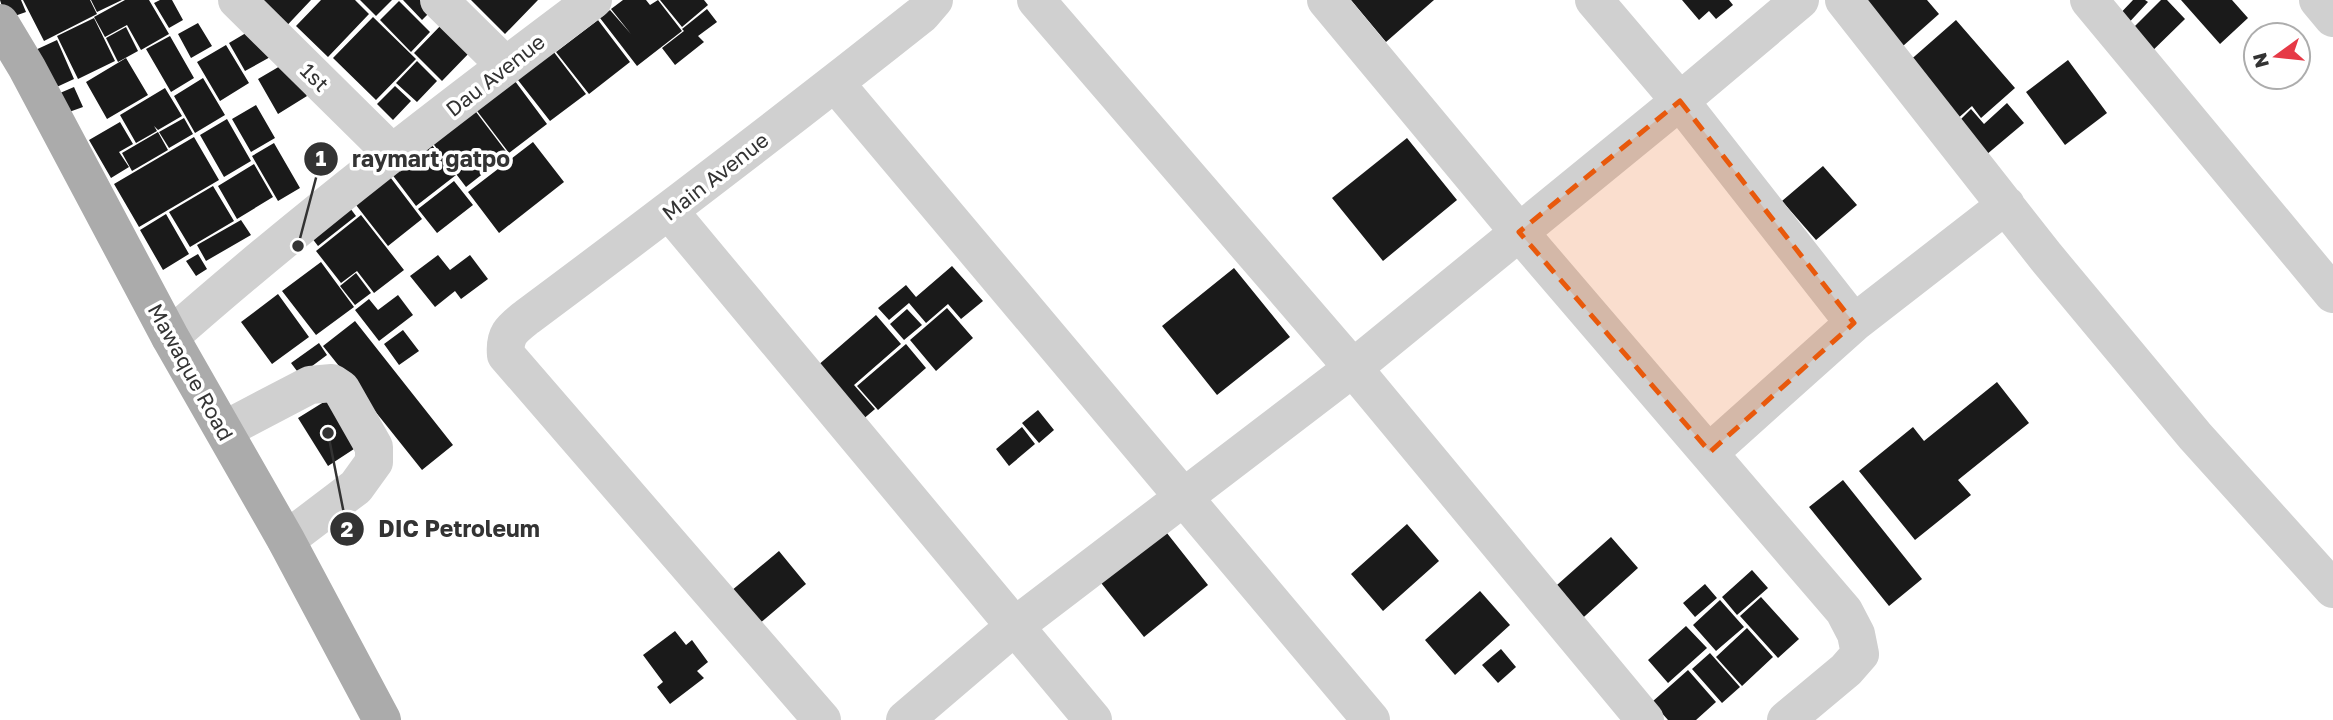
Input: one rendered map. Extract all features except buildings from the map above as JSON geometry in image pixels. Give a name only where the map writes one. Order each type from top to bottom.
[{"type":"main road","name":"Mawaque Road","points":[[0,23],[170,337],[286,540],[382,720]]},
{"type":"street","name":"1st","points":[[237,0],[393,154]]},
{"type":"street","points":[[439,0],[506,66]]},
{"type":"street","name":"Dau Avenue","points":[[170,337],[228,286],[393,154],[593,0]]},
{"type":"street","name":"Main Avenue","points":[[822,720],[506,355],[505,342],[512,330],[835,83],[922,14],[934,0]]},
{"type":"street","points":[[1037,0],[1353,368],[1646,720]]},
{"type":"street","points":[[1326,0],[1519,232],[1844,611],[1856,634],[1860,654],[1846,670],[1786,720]]},
{"type":"street","points":[[1594,0],[1680,102],[1854,323]]},
{"type":"street","points":[[905,720],[1015,625],[1353,368],[1680,102],[1800,0]]},
{"type":"street","points":[[1844,0],[2046,257],[2195,436],[2333,589]]},
{"type":"street","points":[[2089,0],[2333,294]]},
{"type":"street","points":[[2318,0],[2333,18]]},
{"type":"street","points":[[835,83],[1371,720]]},
{"type":"street","points":[[1710,452],[1854,323],[2006,205]]},
{"type":"street","points":[[669,211],[1093,720]]},
{"type":"street","points":[[224,430],[310,385],[332,383],[341,389],[374,447],[374,462],[356,487],[286,540]]},
{"type":"highlighted area","points":[[1680,101],[1854,323],[1710,452],[1519,232]]},
{"type":"place","name":"raymart gatpo","points":[[298,246]]},
{"type":"place","name":"DIC Petroleum","points":[[328,433]]}]
